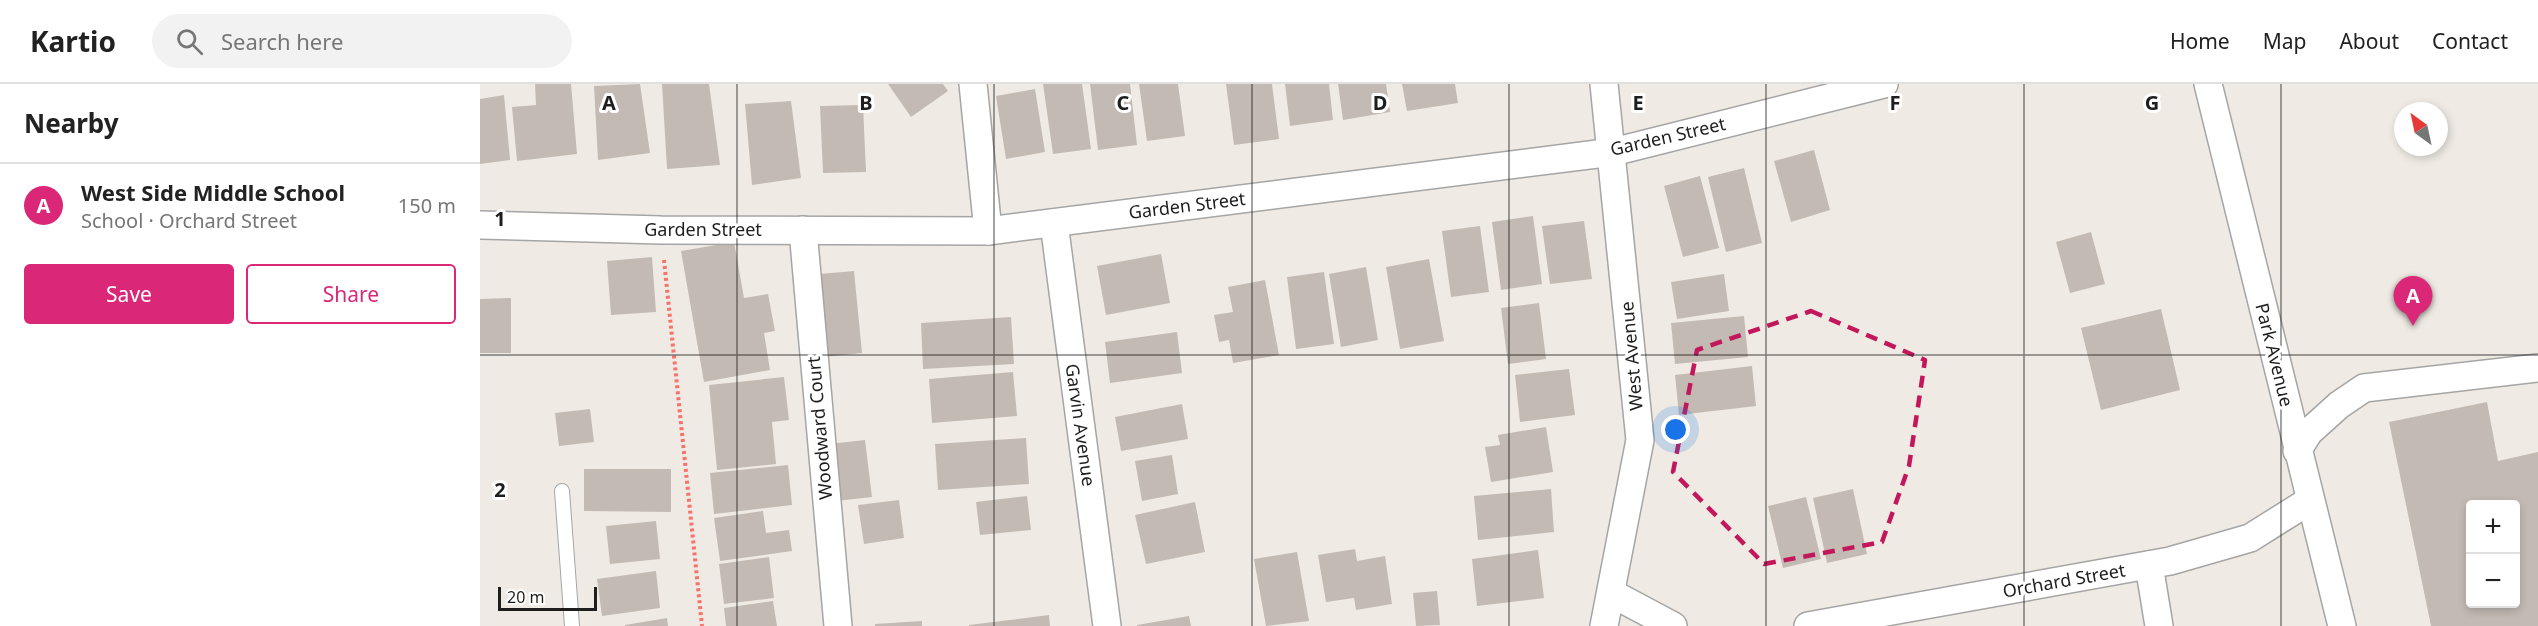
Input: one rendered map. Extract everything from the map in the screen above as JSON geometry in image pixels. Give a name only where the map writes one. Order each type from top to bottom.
[{"type":"street","points":[[973,84],[988,231]]},
{"type":"street","name":"West Avenue","points":[[1604,84],[1613,152],[1640,440],[1604,626]]},
{"type":"street","name":"Garden Street","points":[[480,225],[661,230],[988,231],[1613,152],[1884,84]]},
{"type":"street","name":"Park Avenue","points":[[2208,84],[2309,501],[2342,626]]},
{"type":"street","name":"Garvin Avenue","points":[[1053,223],[1107,626]]},
{"type":"street","name":"Woodward Court","points":[[803,230],[838,626]]},
{"type":"street","points":[[2297,451],[2309,432],[2339,405],[2364,388],[2538,368]]},
{"type":"street","name":"Orchard Street","points":[[1808,626],[1924,616],[2149,565],[2250,537],[2309,501]]},
{"type":"street","points":[[2149,565],[2159,626]]},
{"type":"street","points":[[1611,593],[1673,626]]},
{"type":"lane","points":[[561,490],[572,626]]},
{"type":"path","points":[[661,230],[702,626]]},
{"type":"highlighted area","points":[[1811,311],[1925,360],[1909,466],[1882,542],[1764,564],[1673,472],[1697,350]]},
{"type":"building","points":[[535,84],[571,84],[577,154],[517,161],[512,107],[536,105]]},
{"type":"building","points":[[640,84],[650,153],[598,160],[594,86]]},
{"type":"building","points":[[662,84],[709,84],[720,165],[667,169]]},
{"type":"building","points":[[888,84],[943,84],[948,91],[911,117]]},
{"type":"building","points":[[1043,84],[1082,84],[1091,149],[1053,154]]},
{"type":"building","points":[[1090,84],[1130,84],[1137,145],[1098,150]]},
{"type":"building","points":[[1139,84],[1178,84],[1185,136],[1147,141]]},
{"type":"building","points":[[1226,84],[1272,84],[1279,139],[1234,145]]},
{"type":"building","points":[[1285,84],[1329,84],[1333,120],[1290,126]]},
{"type":"building","points":[[1338,84],[1386,84],[1390,112],[1343,120]]},
{"type":"building","points":[[1402,84],[1455,84],[1458,103],[1407,111]]},
{"type":"building","points":[[1035,89],[1045,152],[1006,159],[996,96]]},
{"type":"building","points":[[504,95],[510,160],[480,164],[480,99]]},
{"type":"building","points":[[791,101],[801,178],[752,185],[745,104]]},
{"type":"building","points":[[863,105],[866,172],[823,173],[820,106]]},
{"type":"building","points":[[1814,150],[1830,210],[1791,222],[1774,161]]},
{"type":"building","points":[[1744,168],[1762,243],[1726,252],[1708,177]]},
{"type":"building","points":[[1700,176],[1719,248],[1683,257],[1664,186]]},
{"type":"building","points":[[1533,216],[1542,284],[1501,290],[1492,222]]},
{"type":"building","points":[[1584,221],[1592,279],[1550,284],[1542,226]]},
{"type":"building","points":[[1480,226],[1489,292],[1451,297],[1442,231]]},
{"type":"building","points":[[2091,232],[2105,284],[2070,293],[2056,242]]},
{"type":"building","points":[[734,242],[744,298],[768,294],[775,331],[764,333],[770,370],[704,382],[681,251]]},
{"type":"building","points":[[1161,254],[1170,303],[1106,315],[1097,266]]},
{"type":"building","points":[[652,257],[656,312],[611,315],[607,261]]},
{"type":"building","points":[[1429,259],[1444,341],[1400,349],[1386,267]]},
{"type":"building","points":[[1366,267],[1378,340],[1341,347],[1329,274]]},
{"type":"building","points":[[854,271],[862,353],[816,358],[808,275]]},
{"type":"building","points":[[1324,272],[1334,344],[1296,349],[1287,277]]},
{"type":"building","points":[[1724,274],[1729,311],[1677,319],[1671,282]]},
{"type":"building","points":[[1265,280],[1279,355],[1233,363],[1229,340],[1219,342],[1214,315],[1233,312],[1228,287]]},
{"type":"building","points":[[511,298],[511,353],[480,353],[480,299]]},
{"type":"building","points":[[1539,303],[1546,359],[1508,364],[1501,308]]},
{"type":"building","points":[[2161,309],[2180,390],[2101,410],[2081,328]]},
{"type":"building","points":[[1744,316],[1748,357],[1675,364],[1671,323]]},
{"type":"building","points":[[1011,317],[1014,364],[923,369],[921,323]]},
{"type":"building","points":[[1177,332],[1182,373],[1110,383],[1105,342]]},
{"type":"building","points":[[1752,366],[1756,406],[1679,415],[1675,375]]},
{"type":"building","points":[[1569,369],[1575,415],[1520,422],[1515,375]]},
{"type":"building","points":[[1013,372],[1017,416],[932,423],[929,379]]},
{"type":"building","points":[[784,377],[789,420],[772,422],[776,464],[717,470],[709,385]]},
{"type":"building","points":[[2487,402],[2498,461],[2538,452],[2538,626],[2431,626],[2389,422]]},
{"type":"building","points":[[1182,404],[1188,439],[1121,451],[1115,417]]},
{"type":"building","points":[[590,409],[594,442],[559,446],[555,413]]},
{"type":"building","points":[[1546,427],[1553,472],[1491,482],[1485,447],[1500,445],[1498,435]]},
{"type":"building","points":[[1026,438],[1029,484],[938,490],[935,444]]},
{"type":"building","points":[[865,440],[872,497],[836,501],[829,444]]},
{"type":"building","points":[[1172,455],[1178,494],[1142,501],[1135,461]]},
{"type":"building","points":[[788,465],[792,505],[714,514],[710,473]]},
{"type":"building","points":[[584,469],[671,469],[671,512],[584,511]]},
{"type":"building","points":[[1551,489],[1554,532],[1478,540],[1474,496]]},
{"type":"building","points":[[1853,489],[1867,554],[1827,563],[1813,498]]},
{"type":"building","points":[[1027,496],[1031,530],[980,535],[976,502]]},
{"type":"building","points":[[1806,497],[1821,559],[1783,568],[1768,506]]},
{"type":"building","points":[[899,500],[904,538],[864,544],[858,505]]},
{"type":"building","points":[[1195,502],[1205,552],[1146,564],[1135,515]]},
{"type":"building","points":[[763,511],[766,533],[789,530],[792,551],[720,561],[714,518]]},
{"type":"building","points":[[656,521],[660,559],[610,564],[606,526]]},
{"type":"building","points":[[1355,549],[1357,561],[1385,556],[1392,604],[1356,610],[1354,598],[1326,602],[1318,555]]},
{"type":"building","points":[[1538,550],[1544,598],[1477,606],[1472,559]]},
{"type":"building","points":[[1297,552],[1309,621],[1266,626],[1254,559]]},
{"type":"building","points":[[769,557],[774,598],[724,604],[719,564]]},
{"type":"building","points":[[656,571],[660,608],[602,616],[597,579]]},
{"type":"building","points":[[1437,591],[1440,625],[1416,626],[1413,593]]},
{"type":"building","points":[[773,601],[777,626],[726,626],[724,608]]},
{"type":"building","points":[[1049,615],[1050,626],[969,626],[969,625]]},
{"type":"building","points":[[1189,616],[1191,626],[1137,626],[1137,625]]},
{"type":"building","points":[[667,618],[668,626],[625,626],[625,625]]},
{"type":"building","points":[[922,621],[922,626],[875,626],[875,624]]},
{"type":"place","name":"West Side Middle School","points":[[2413,326]]}]
